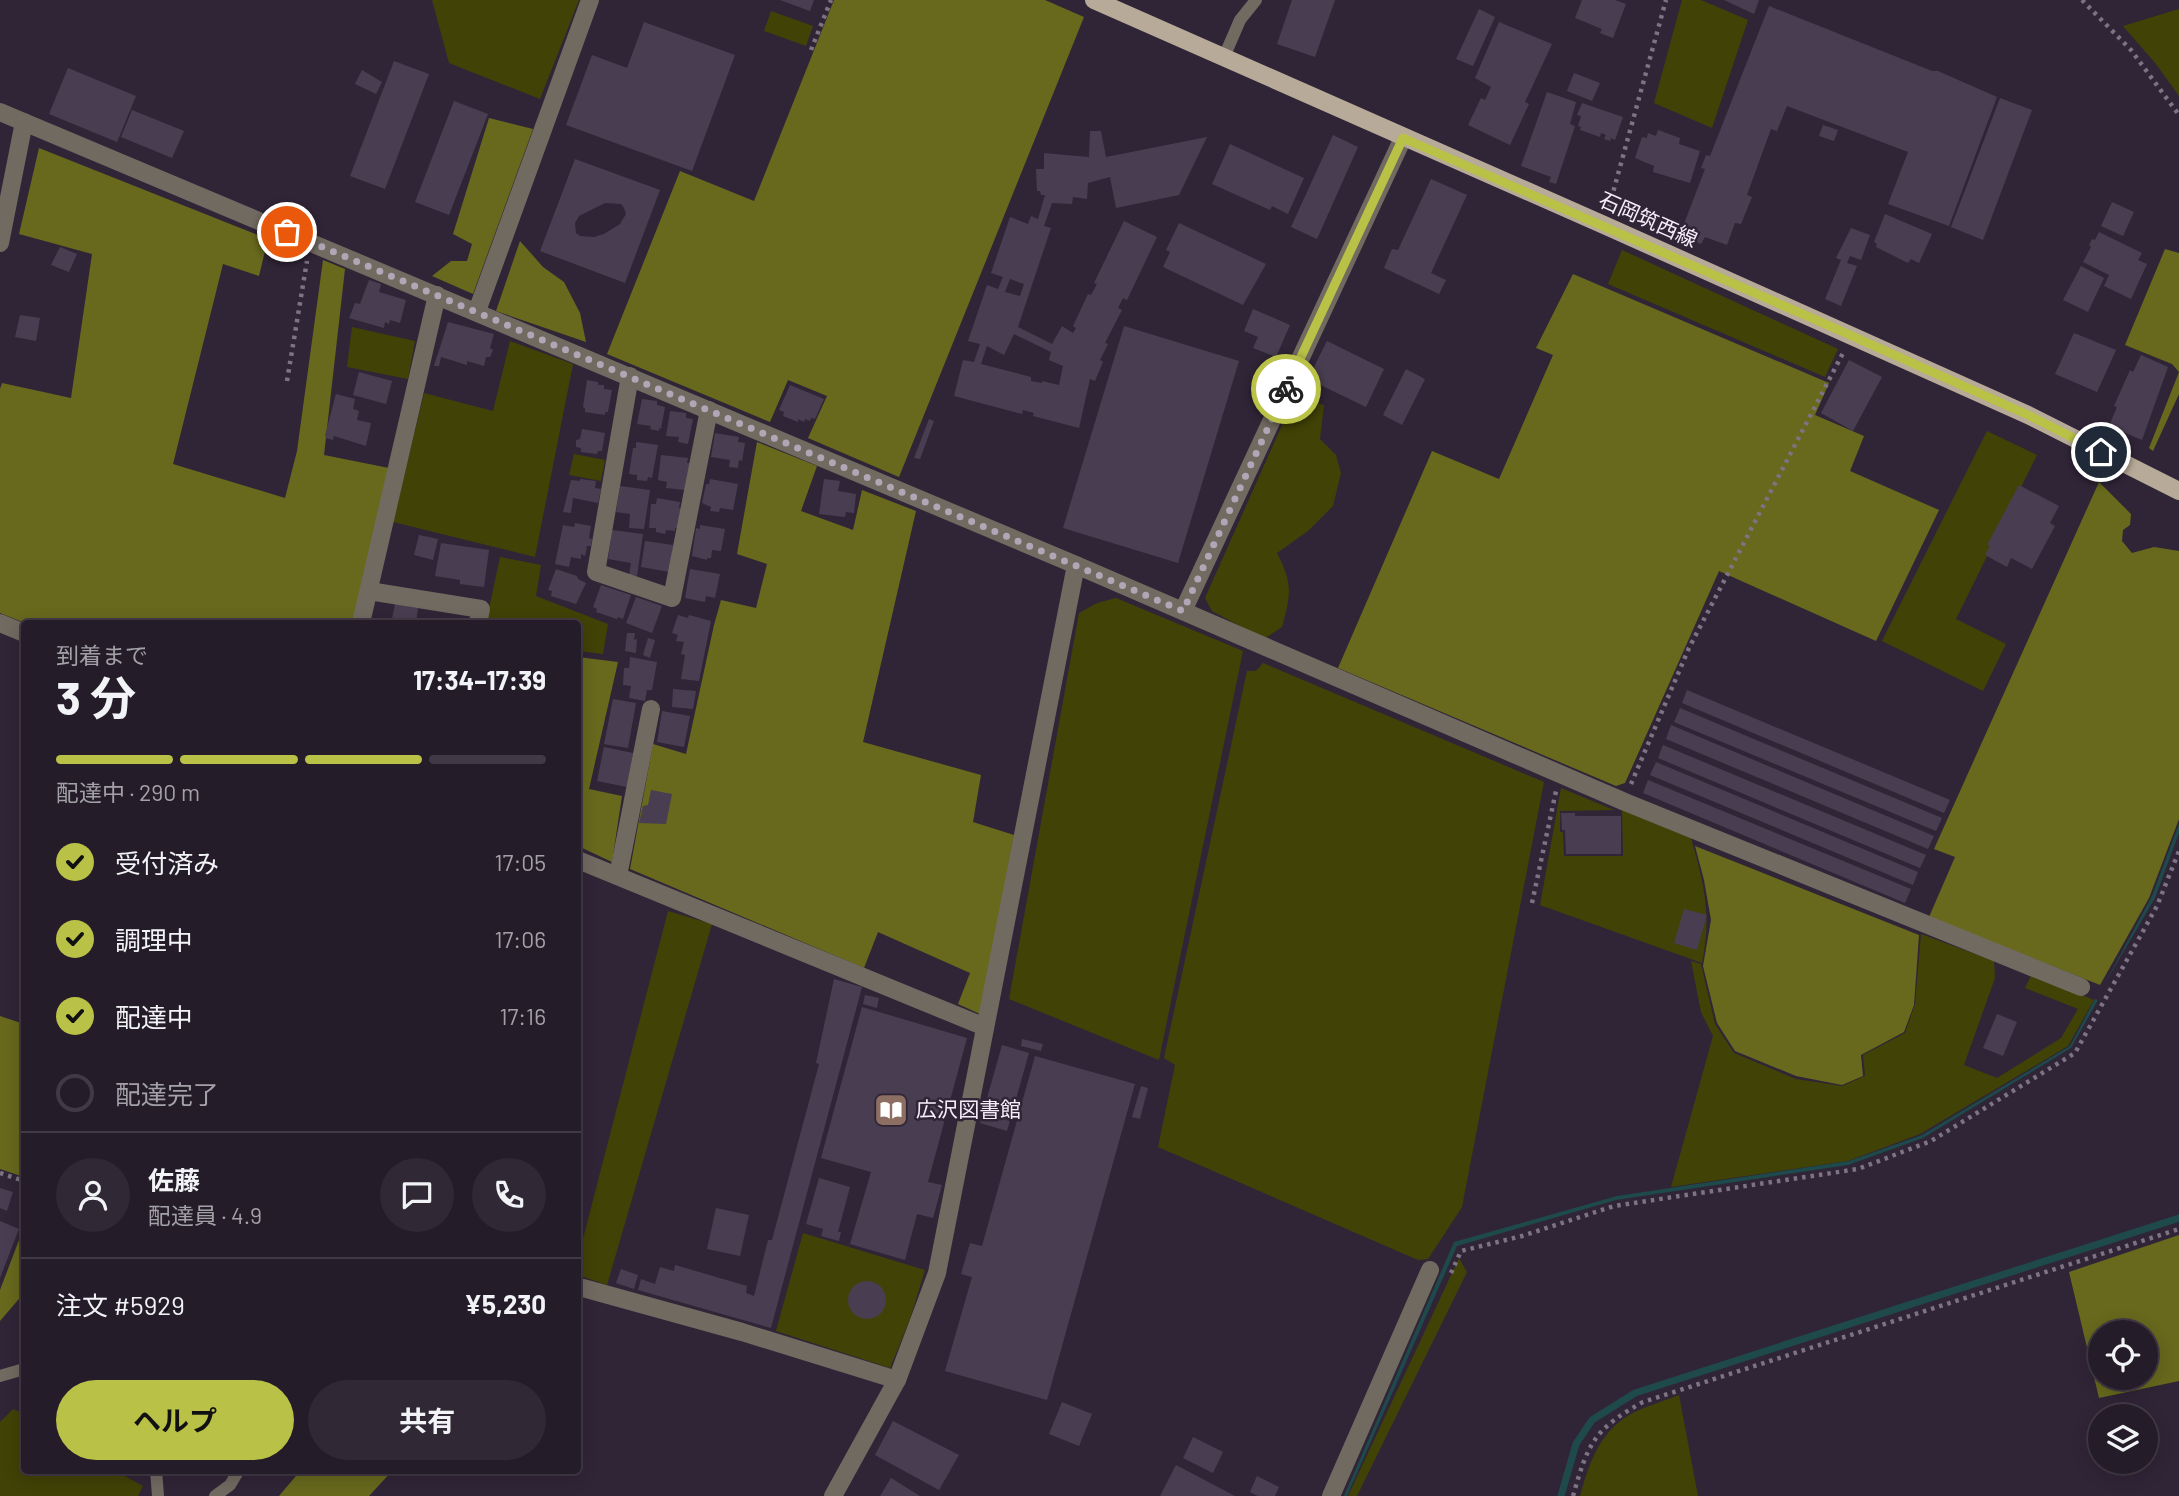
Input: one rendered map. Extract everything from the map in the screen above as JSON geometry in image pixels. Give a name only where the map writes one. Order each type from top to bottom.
[{"type":"main road","name":"石岡筑西線","points":[[1094,0],[2028,415],[2179,491]]},
{"type":"street","points":[[477,312],[590,0]]},
{"type":"street","points":[[0,112],[1076,565],[1624,801],[2081,987]]},
{"type":"street","points":[[0,243],[24,122]]},
{"type":"street","points":[[1183,611],[1403,138]]},
{"type":"street","points":[[362,620],[437,295]]},
{"type":"street","points":[[630,376],[596,572],[672,598],[709,410]]},
{"type":"street","points":[[833,1496],[897,1380],[937,1273],[1076,565]]},
{"type":"street","points":[[369,591],[481,609],[479,620]]},
{"type":"street","points":[[0,623],[21,632]]},
{"type":"street","points":[[618,876],[651,709]]},
{"type":"street","points":[[581,861],[985,1027]]},
{"type":"street","points":[[1331,1496],[1430,1270]]},
{"type":"street","points":[[583,1289],[743,1332],[897,1380]]},
{"type":"lane","points":[[1224,57],[1240,20],[1256,0]]},
{"type":"lane","points":[[0,1376],[21,1370]]},
{"type":"lane","points":[[156,1474],[158,1496]]},
{"type":"lane","points":[[215,1496],[230,1485],[237,1474]]},
{"type":"path","points":[[811,50],[831,0]]},
{"type":"path","points":[[1604,225],[1666,0]]},
{"type":"path","points":[[2082,0],[2131,50],[2179,114]]},
{"type":"path","points":[[287,381],[311,242]]},
{"type":"path","points":[[1624,801],[1689,648],[1852,336]]},
{"type":"path","points":[[1532,903],[1559,773]]},
{"type":"path","points":[[1461,1251],[1522,1236],[1614,1206],[1858,1169],[1931,1141],[2075,1053],[2157,906],[2179,851]]},
{"type":"path","points":[[0,1173],[21,1180]]},
{"type":"path","points":[[1573,1496],[1583,1460],[1595,1438],[1615,1418],[1643,1402],[2179,1229]]},
{"type":"shaded area","points":[[432,0],[579,0],[540,99],[449,63]]},
{"type":"shaded area","points":[[834,0],[1045,0],[1084,17],[899,477],[808,438],[827,396],[788,380],[770,422],[607,354],[680,171],[754,201]]},
{"type":"shaded area","points":[[1682,0],[1701,0],[1748,20],[1712,128],[1654,103]]},
{"type":"shaded area","points":[[2179,9],[2179,96],[2123,26]]},
{"type":"shaded area","points":[[771,11],[813,26],[806,46],[764,31]]},
{"type":"shaded area","points":[[489,118],[533,129],[473,294],[432,276],[451,261],[467,261],[472,244],[453,234]]},
{"type":"shaded area","points":[[39,148],[268,239],[259,276],[223,264],[173,464],[285,498],[297,451],[323,260],[345,269],[324,455],[389,468],[355,620],[21,621],[0,613],[0,389],[2,383],[71,398],[92,254],[19,234]]},
{"type":"shaded area","points":[[520,241],[543,267],[564,282],[580,313],[586,342],[496,311]]},
{"type":"shaded area","points":[[2165,249],[2179,253],[2179,372],[2172,364],[2125,345]]},
{"type":"shaded area","points":[[1622,250],[1838,349],[1825,377],[1608,284]]},
{"type":"shaded area","points":[[1573,274],[1829,383],[1815,415],[1864,436],[1850,471],[1939,510],[1876,641],[1719,571],[1625,783],[1616,786],[1338,668],[1432,451],[1499,479],[1553,355],[1536,348]]},
{"type":"shaded area","points":[[352,327],[415,341],[408,379],[347,367]]},
{"type":"shaded area","points":[[510,341],[573,364],[535,557],[393,522],[424,393],[493,411]]},
{"type":"shaded area","points":[[2179,372],[2179,394],[2153,451],[2149,448]]},
{"type":"shaded area","points":[[1295,396],[1324,405],[1320,439],[1336,455],[1341,473],[1333,506],[1308,531],[1277,553],[1286,573],[1289,597],[1282,627],[1264,639],[1212,611],[1205,598]]},
{"type":"shaded area","points":[[1987,431],[2037,455],[1956,619],[2006,644],[1983,691],[1882,641]]},
{"type":"shaded area","points":[[757,442],[817,466],[801,511],[853,530],[862,490],[916,511],[863,742],[981,775],[973,822],[1014,835],[980,1014],[958,1004],[970,973],[878,932],[864,968],[630,869],[653,744],[686,754],[721,600],[756,608],[767,564],[737,554]]},
{"type":"shaded area","points":[[574,454],[605,460],[601,481],[569,475]]},
{"type":"shaded area","points":[[2099,482],[2131,514],[2130,525],[2123,530],[2122,541],[2132,553],[2154,547],[2179,551],[2179,819],[2149,898],[2100,985],[1929,917],[1955,857],[1934,849]]},
{"type":"shaded area","points":[[500,557],[541,565],[536,596],[608,624],[603,654],[581,651],[581,620],[487,620]]},
{"type":"shaded area","points":[[1116,598],[1243,651],[1159,1060],[1009,999],[1079,613],[1097,603]]},
{"type":"shaded area","points":[[581,657],[618,662],[589,789],[622,796],[612,862],[581,847]]},
{"type":"shaded area","points":[[1263,663],[1544,782],[1462,1207],[1428,1259],[1418,1260],[1158,1147],[1175,1065],[1164,1058],[1247,671],[1256,671]]},
{"type":"shaded area","points":[[1561,788],[1614,810],[1560,811],[1564,856],[1623,856],[1622,810],[1691,838],[1705,900],[1706,930],[1702,963],[1540,905]]},
{"type":"shaded area","points":[[2179,824],[2179,833],[2155,898],[2104,985],[2152,896]]},
{"type":"shaded area","points":[[1695,846],[1919,935],[1914,1005],[1904,1032],[1861,1055],[1863,1076],[1842,1085],[1796,1076],[1735,1051],[1717,1023],[1703,966],[1711,920]]},
{"type":"shaded area","points":[[668,911],[712,924],[607,1285],[581,1276],[581,1246]]},
{"type":"shaded area","points":[[1921,934],[1994,961],[1995,978],[1964,1065],[1997,1078],[2061,1038],[2078,1009],[2025,988],[2032,974],[2094,1000],[2068,1046],[1920,1134],[1848,1161],[1671,1187],[1713,1036],[1701,1012],[1691,961],[1701,964],[1715,1024],[1734,1053],[1796,1079],[1842,1086],[1865,1076],[1863,1055],[1905,1033],[1915,1004]]},
{"type":"shaded area","points":[[2095,999],[2098,1000],[2071,1048],[1923,1138],[1848,1165],[1616,1200],[1457,1246],[1347,1496],[1344,1496],[1454,1242],[1617,1196],[1849,1161],[1922,1135],[2070,1046]]},
{"type":"shaded area","points":[[0,1016],[21,1023],[21,1176],[0,1169]]},
{"type":"shaded area","points":[[803,1233],[925,1270],[910,1319],[890,1368],[776,1331]]},
{"type":"shaded area","points":[[21,1235],[21,1296],[0,1321],[0,1290]]},
{"type":"shaded area","points":[[2179,1235],[2179,1381],[2158,1385],[2158,1320],[2088,1320],[2088,1352],[2069,1272]]},
{"type":"shaded area","points":[[1459,1258],[1467,1272],[1357,1496],[1348,1496]]},
{"type":"shaded area","points":[[2097,1390],[2137,1390],[2099,1398]]},
{"type":"shaded area","points":[[1679,1395],[1698,1496],[1580,1496],[1593,1457],[1610,1430],[1631,1414]]},
{"type":"shaded area","points":[[13,1409],[21,1413],[21,1474],[121,1474],[143,1486],[138,1496],[0,1496],[0,1422]]},
{"type":"shaded area","points":[[298,1474],[389,1474],[369,1496],[279,1496]]},
{"type":"building","points":[[780,0],[814,0],[810,11]]},
{"type":"building","points":[[1292,0],[1335,0],[1315,57],[1277,44]]},
{"type":"building","points":[[1582,0],[1615,0],[1626,4],[1613,38],[1600,33],[1602,29],[1575,18]]},
{"type":"building","points":[[1724,0],[1759,0],[1754,14]]},
{"type":"building","points":[[1769,6],[1932,71],[1938,71],[1997,97],[1949,226],[1888,204],[1908,152],[1787,106],[1777,131],[1771,129],[1747,195],[1752,197],[1741,224],[1735,223],[1727,245],[1705,237],[1701,244],[1684,237],[1686,231],[1682,229],[1705,169],[1701,168],[1706,155],[1710,156]]},
{"type":"building","points":[[1479,9],[1495,17],[1473,66],[1456,59]]},
{"type":"building","points":[[644,22],[735,55],[692,171],[566,125],[592,55],[627,68]]},
{"type":"building","points":[[1499,22],[1552,44],[1525,102],[1529,104],[1510,145],[1468,125],[1481,98],[1485,100],[1491,87],[1475,78]]},
{"type":"building","points":[[394,61],[429,74],[385,189],[350,176]]},
{"type":"building","points":[[68,68],[136,96],[117,142],[49,114]]},
{"type":"building","points":[[362,70],[382,82],[376,94],[355,84]]},
{"type":"building","points":[[1574,73],[1600,83],[1592,101],[1567,91]]},
{"type":"building","points":[[1547,92],[1576,102],[1570,124],[1575,126],[1556,184],[1549,182],[1551,177],[1521,166]]},
{"type":"building","points":[[2000,98],[2032,110],[1983,240],[1951,227]]},
{"type":"building","points":[[454,101],[488,114],[449,215],[415,202]]},
{"type":"building","points":[[1582,103],[1623,117],[1615,140],[1604,139],[1606,135],[1601,133],[1600,137],[1580,130],[1581,127],[1578,126],[1581,116],[1577,115]]},
{"type":"building","points":[[132,110],[184,131],[172,158],[121,137]]},
{"type":"building","points":[[1823,125],[1838,130],[1834,141],[1819,136]]},
{"type":"building","points":[[1658,130],[1680,138],[1679,144],[1700,151],[1690,183],[1653,172],[1654,166],[1635,158],[1642,137],[1647,138],[1648,133],[1656,136]]},
{"type":"building","points":[[1090,131],[1101,131],[1106,157],[1207,137],[1179,195],[1116,208],[1110,177],[1088,183],[1087,199],[1073,197],[1072,204],[1052,203],[1044,226],[1051,228],[1018,327],[1052,344],[1062,326],[1073,333],[1076,328],[1073,326],[1088,294],[1091,295],[1097,284],[1094,283],[1124,221],[1157,237],[1127,300],[1123,298],[1118,308],[1122,310],[1105,343],[1108,344],[1100,360],[1103,362],[1095,381],[1090,379],[1079,428],[1033,416],[1034,413],[1023,410],[1022,414],[954,396],[963,360],[974,362],[980,344],[968,341],[987,285],[998,289],[1003,277],[991,273],[1010,217],[1028,224],[1031,216],[1038,219],[1045,195],[1037,191],[1036,169],[1044,169],[1044,153],[1089,157]],"holes":[[[1010,279],[1024,284],[1020,296],[1005,292]],[[1014,334],[1051,352],[1049,360],[1063,366],[1059,385],[1031,381],[1031,377],[981,364],[987,346],[1004,355]]]},
{"type":"building","points":[[1333,135],[1358,147],[1317,239],[1291,227]]},
{"type":"building","points":[[1230,144],[1304,178],[1288,214],[1272,206],[1270,210],[1212,184]]},
{"type":"building","points":[[575,159],[660,190],[625,283],[540,251]],"holes":[[[605,203],[621,204],[626,214],[620,224],[594,237],[576,233],[575,223],[579,216]]]},
{"type":"building","points":[[1431,179],[1467,195],[1431,273],[1446,280],[1439,294],[1384,268],[1392,249],[1398,250]]},
{"type":"building","points":[[2112,202],[2134,212],[2123,236],[2101,226]]},
{"type":"building","points":[[1885,214],[1932,234],[1919,263],[1911,259],[1908,263],[1876,247],[1874,242]]},
{"type":"building","points":[[1179,223],[1266,264],[1243,305],[1163,267],[1170,252],[1166,250]]},
{"type":"building","points":[[1851,228],[1870,235],[1861,260],[1850,256],[1847,263],[1857,266],[1841,306],[1825,299],[1841,260],[1836,258]]},
{"type":"building","points":[[2099,232],[2142,253],[2138,260],[2147,264],[2131,299],[2104,286],[2109,275],[2083,262],[2092,239],[2095,240]]},
{"type":"building","points":[[60,247],[77,254],[69,272],[51,265]]},
{"type":"building","points":[[2081,266],[2104,278],[2088,312],[2063,300]]},
{"type":"building","points":[[369,280],[381,284],[379,292],[406,300],[400,323],[390,320],[389,324],[385,322],[384,328],[349,318],[355,303],[360,304]]},
{"type":"building","points":[[1253,309],[1290,325],[1276,357],[1253,348],[1258,337],[1244,331]]},
{"type":"building","points":[[20,315],[40,318],[36,341],[15,337]]},
{"type":"building","points":[[448,322],[494,334],[490,348],[493,350],[490,357],[486,357],[484,366],[467,361],[467,365],[441,357],[439,366],[434,366]]},
{"type":"building","points":[[1124,326],[1239,361],[1178,563],[1063,528]]},
{"type":"building","points":[[2074,333],[2116,350],[2097,392],[2055,374]]},
{"type":"building","points":[[1327,341],[1384,369],[1366,407],[1308,379]]},
{"type":"building","points":[[2141,355],[2168,367],[2142,440],[2109,426],[2117,407],[2114,406],[2130,370],[2133,372]]},
{"type":"building","points":[[1849,360],[1882,377],[1853,431],[1821,413]]},
{"type":"building","points":[[1406,369],[1425,379],[1402,425],[1383,415]]},
{"type":"building","points":[[359,372],[392,381],[386,404],[353,395]]},
{"type":"building","points":[[587,380],[598,382],[598,385],[604,385],[604,389],[612,390],[605,415],[585,412],[583,407]]},
{"type":"building","points":[[790,385],[824,399],[815,419],[805,419],[804,422],[798,419],[798,422],[783,416],[784,412],[779,410]]},
{"type":"building","points":[[336,394],[355,399],[353,409],[359,411],[357,420],[371,423],[366,446],[334,436],[333,440],[326,438]]},
{"type":"building","points":[[642,399],[657,401],[657,405],[665,407],[659,431],[650,429],[651,426],[637,424]]},
{"type":"building","points":[[670,411],[686,413],[686,418],[693,419],[688,444],[678,442],[679,437],[666,436]]},
{"type":"building","points":[[929,419],[934,421],[920,459],[914,458]]},
{"type":"building","points":[[582,429],[605,433],[602,451],[597,454],[581,452],[581,448],[576,447],[576,440],[580,439]]},
{"type":"building","points":[[715,433],[739,437],[738,442],[745,443],[738,468],[729,467],[730,460],[711,457]]},
{"type":"building","points":[[636,442],[658,445],[652,478],[648,477],[647,481],[637,480],[637,475],[629,474]]},
{"type":"building","points":[[661,455],[688,458],[687,463],[690,463],[685,490],[666,488],[667,482],[658,480]]},
{"type":"building","points":[[710,479],[738,484],[733,510],[720,508],[719,512],[710,511],[711,507],[702,503],[706,484],[709,484]]},
{"type":"building","points":[[824,479],[840,481],[838,491],[856,494],[854,513],[846,512],[845,517],[819,514]]},
{"type":"building","points":[[571,480],[596,481],[595,488],[601,489],[598,503],[573,498],[571,513],[563,512]]},
{"type":"building","points":[[2019,485],[2059,506],[2050,523],[2055,526],[2032,569],[2011,558],[2007,567],[1985,555],[1990,546],[1987,545]]},
{"type":"building","points":[[620,486],[650,490],[644,529],[629,528],[630,514],[616,512]]},
{"type":"building","points":[[657,498],[680,502],[679,508],[682,509],[679,528],[675,528],[675,531],[666,530],[665,534],[656,532],[656,528],[649,528],[651,504],[656,504]]},
{"type":"building","points":[[575,523],[591,526],[591,546],[587,546],[585,556],[581,554],[581,559],[571,557],[569,567],[555,564],[563,525],[574,527]]},
{"type":"building","points":[[700,525],[725,529],[721,551],[712,550],[711,558],[707,560],[692,556],[696,528],[700,529]]},
{"type":"building","points":[[612,530],[643,534],[637,576],[629,575],[631,563],[608,559]]},
{"type":"building","points":[[419,535],[438,539],[433,560],[414,555]]},
{"type":"building","points":[[645,541],[673,545],[670,572],[641,567]]},
{"type":"building","points":[[441,543],[489,550],[484,587],[460,584],[460,580],[435,576]]},
{"type":"building","points":[[556,569],[577,576],[586,583],[576,604],[551,596],[552,591],[548,590]]},
{"type":"building","points":[[690,569],[720,574],[715,598],[706,596],[705,602],[685,598]]},
{"type":"building","points":[[601,585],[631,595],[623,619],[596,612],[597,609],[593,607]]},
{"type":"building","points":[[636,597],[662,606],[652,633],[626,623]]},
{"type":"building","points":[[395,604],[418,608],[416,620],[392,620]]},
{"type":"building","points":[[678,615],[711,621],[699,681],[681,679],[684,642],[676,641],[678,635],[672,633]]},
{"type":"building","points":[[627,633],[635,633],[636,653],[625,651]]},
{"type":"building","points":[[648,638],[655,640],[650,658],[643,655]]},
{"type":"building","points":[[630,657],[657,662],[652,690],[647,690],[645,701],[629,698],[631,686],[623,685],[624,668],[629,668]]},
{"type":"building","points":[[673,689],[696,691],[693,709],[672,707]]},
{"type":"building","points":[[1687,690],[1950,800],[1944,813],[1682,703]]},
{"type":"building","points":[[613,699],[636,703],[628,748],[604,744]]},
{"type":"building","points":[[1680,708],[1942,818],[1936,831],[1674,722]]},
{"type":"building","points":[[662,711],[690,716],[684,747],[657,742]]},
{"type":"building","points":[[1671,725],[1934,836],[1928,849],[1666,739]]},
{"type":"building","points":[[1663,745],[1926,855],[1920,868],[1658,758]]},
{"type":"building","points":[[604,747],[633,753],[627,787],[597,781]]},
{"type":"building","points":[[1656,762],[1918,872],[1913,885],[1650,775]]},
{"type":"building","points":[[1648,780],[1911,889],[1905,903],[1643,793]]},
{"type":"building","points":[[651,790],[672,794],[666,824],[639,823],[643,806],[648,805]]},
{"type":"building","points":[[1561,813],[1575,813],[1575,816],[1621,816],[1621,854],[1566,854]]},
{"type":"building","points":[[1684,909],[1707,915],[1697,950],[1674,943]]},
{"type":"building","points":[[834,979],[862,987],[771,1328],[638,1290],[641,1279],[655,1284],[660,1267],[674,1271],[675,1265],[747,1286],[746,1293],[754,1296],[768,1240],[772,1240],[819,1064],[816,1063]]},
{"type":"building","points":[[865,995],[879,998],[877,1008],[863,1004]]},
{"type":"building","name":"広沢図書館","points":[[862,1007],[967,1038],[928,1182],[942,1185],[933,1218],[917,1214],[905,1260],[850,1244],[871,1172],[821,1158]]},
{"type":"building","points":[[1997,1014],[2017,1022],[2003,1056],[1983,1048]]},
{"type":"building","points":[[1022,1039],[1043,1044],[1041,1051],[1021,1046]]},
{"type":"building","points":[[1002,1045],[1029,1053],[1007,1131],[980,1123]]},
{"type":"building","points":[[1035,1056],[1135,1084],[1047,1400],[945,1371],[972,1277],[961,1274],[970,1243],[982,1246]]},
{"type":"building","points":[[1141,1086],[1148,1088],[1140,1119],[1132,1117]]},
{"type":"building","points":[[819,1178],[850,1187],[838,1232],[841,1232],[839,1241],[821,1236],[823,1229],[806,1224]]},
{"type":"building","points":[[0,1188],[13,1192],[7,1211],[0,1208]]},
{"type":"building","points":[[716,1208],[749,1215],[740,1256],[707,1249]]},
{"type":"building","points":[[0,1221],[19,1229],[0,1278]]},
{"type":"building","points":[[621,1269],[638,1275],[634,1289],[616,1283]]},
{"type":"building","points":[[867,1281],[881,1286],[886,1300],[881,1314],[867,1319],[853,1314],[848,1300],[853,1286]]},
{"type":"building","points":[[1062,1402],[1092,1414],[1079,1446],[1049,1434]]},
{"type":"building","points":[[893,1421],[959,1455],[939,1490],[875,1455]]},
{"type":"building","points":[[1193,1437],[1223,1452],[1213,1473],[1183,1458]]},
{"type":"building","points":[[1176,1465],[1235,1496],[1160,1496]]},
{"type":"building","points":[[1257,1476],[1279,1487],[1275,1496],[1258,1496],[1250,1492]]},
{"type":"building","points":[[891,1478],[920,1496],[880,1496]]},
{"type":"waterway","points":[[1561,1496],[1576,1444],[1592,1420],[1635,1393],[2179,1218]]},
{"type":"way so far","points":[[287,232],[1183,611],[1286,389]]},
{"type":"place","name":"広沢図書館","points":[[891,1110]]},
{"type":"route","points":[[1286,389],[1403,138],[2028,415],[2101,452]]}]
